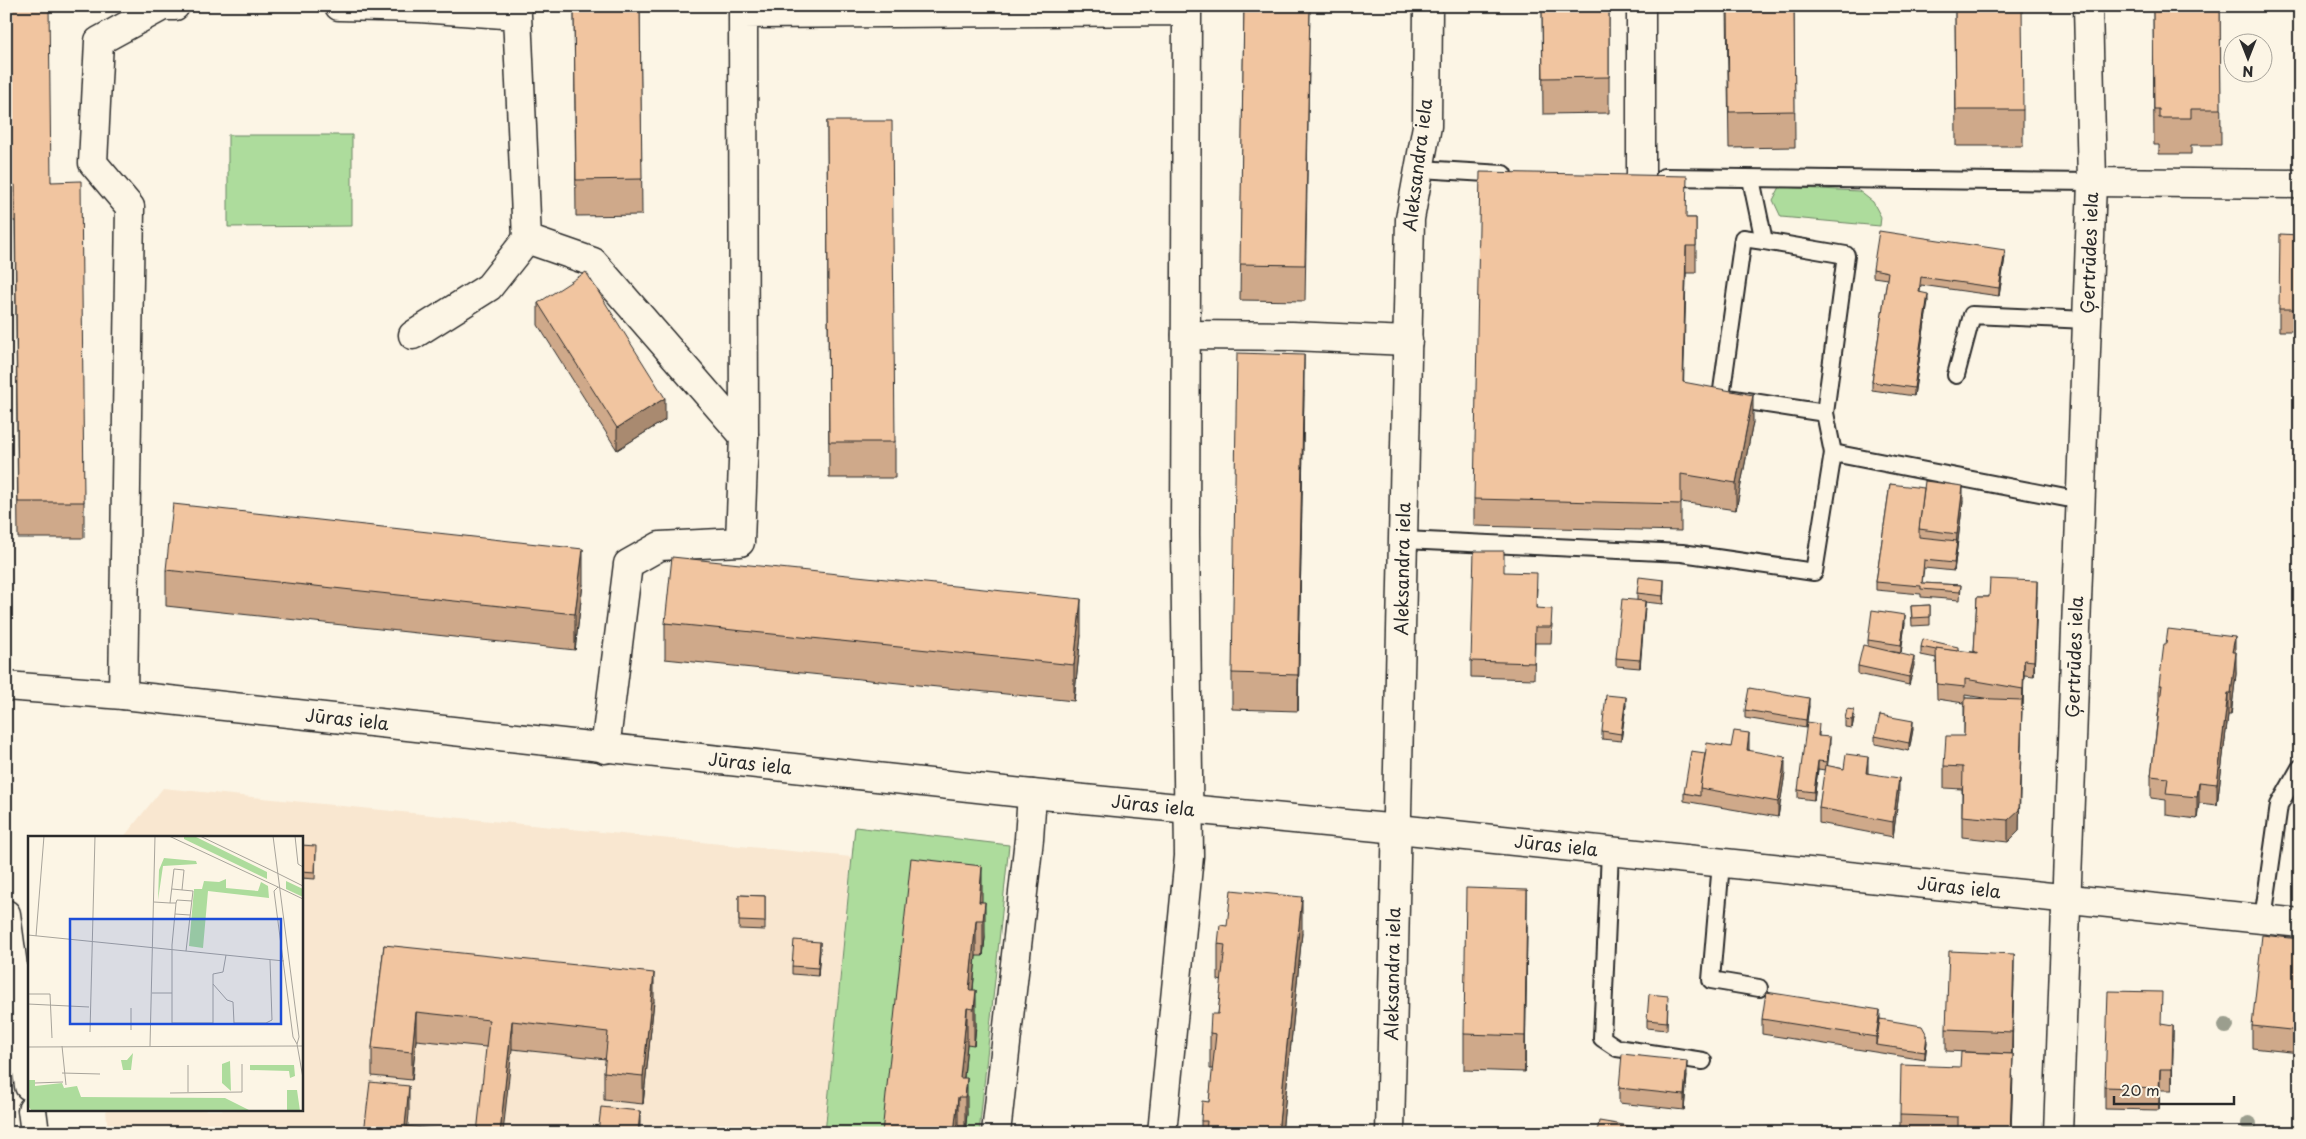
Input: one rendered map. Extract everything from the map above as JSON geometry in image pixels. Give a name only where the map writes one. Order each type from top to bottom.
[{"type":"street","points":[[123,695],[130,207],[94,163],[99,41],[163,6],[175,6]]},
{"type":"street","points":[[339,6],[420,8],[517,15],[527,239],[489,288],[413,335]]},
{"type":"street","name":"Aleksandra iela","points":[[1390,1133],[1394,874],[1398,829],[1410,219],[1427,126],[1428,6]]},
{"type":"street","points":[[1632,176],[1641,6]]},
{"type":"street","name":"Ģertrūdes iela","points":[[2058,1133],[2092,182],[2088,6]]},
{"type":"street","points":[[605,749],[628,564],[660,546],[740,542],[744,436],[743,14],[1187,11],[1185,544],[1186,743],[1189,856],[1162,1133]]},
{"type":"street","points":[[2092,182],[2300,184]]},
{"type":"street","points":[[527,239],[593,262],[744,436]]},
{"type":"street","points":[[1186,335],[1292,336],[1408,341]]},
{"type":"street","name":"Jūras iela","points":[[6,686],[123,695],[1032,794],[1398,829],[2300,923]]},
{"type":"street","points":[[996,1133],[1029,839],[1032,794]]},
{"type":"street","points":[[6,914],[28,1079]]},
{"type":"street","points":[[32,1112],[35,1133]]},
{"type":"lane","points":[[1420,169],[1514,174]]},
{"type":"lane","points":[[1632,176],[2092,182]]},
{"type":"lane","points":[[1751,179],[1764,241]]},
{"type":"lane","points":[[1404,540],[1682,553],[1814,572],[1833,453],[1825,413],[1846,255],[1743,238],[1721,397],[1825,413]]},
{"type":"lane","points":[[1956,375],[1972,316],[2087,320]]},
{"type":"lane","points":[[1833,453],[2081,501]]},
{"type":"lane","points":[[2263,919],[2278,805],[2300,768]]},
{"type":"lane","points":[[1610,852],[1602,1038],[1617,1048],[1703,1061]]},
{"type":"lane","points":[[1721,863],[1711,980],[1759,988]]},
{"type":"shaded area","points":[[163,788],[851,857],[825,1133],[108,1133],[106,1112],[302,1112],[302,836],[125,836]]},
{"type":"green space","points":[[228,135],[352,135],[352,226],[228,227]]},
{"type":"green space","points":[[1780,187],[1859,191],[1873,202],[1881,217],[1880,226],[1781,217],[1773,200]]},
{"type":"green space","points":[[855,827],[1009,845],[979,1133],[825,1133]]},
{"type":"building","points":[[6,6],[49,6],[51,182],[81,181],[84,502],[18,502],[15,185],[6,185]]},
{"type":"building","points":[[574,6],[640,6],[642,179],[576,180]]},
{"type":"building","points":[[1244,6],[1310,6],[1305,265],[1240,264]]},
{"type":"building","points":[[1542,6],[1609,6],[1609,77],[1543,78]]},
{"type":"building","points":[[1728,6],[1794,6],[1795,111],[1729,112]]},
{"type":"building","points":[[1955,6],[2022,6],[2023,110],[1956,110]]},
{"type":"building","points":[[2153,6],[2220,6],[2221,109],[2191,109],[2191,118],[2159,118],[2159,109],[2154,109]]},
{"type":"building","points":[[827,121],[892,121],[895,442],[829,442]]},
{"type":"building","points":[[1480,172],[1687,176],[1686,218],[1696,218],[1696,246],[1686,246],[1683,382],[1753,395],[1736,483],[1681,474],[1681,504],[1474,499]]},
{"type":"building","points":[[1879,231],[2005,250],[1999,288],[1921,277],[1919,292],[1928,294],[1914,388],[1872,382],[1888,272],[1873,269]]},
{"type":"building","points":[[2280,234],[2300,235],[2300,309],[2279,309]]},
{"type":"building","points":[[586,272],[665,398],[617,428],[538,303]]},
{"type":"building","points":[[1237,353],[1304,355],[1298,675],[1232,673]]},
{"type":"building","points":[[1925,481],[1963,486],[1957,534],[1919,529]]},
{"type":"building","points":[[1890,484],[1924,488],[1919,537],[1957,541],[1954,563],[1924,560],[1922,583],[1961,585],[1960,592],[1921,589],[1921,586],[1876,582]]},
{"type":"building","points":[[173,504],[583,549],[575,614],[166,570]]},
{"type":"building","points":[[1474,551],[1504,551],[1504,572],[1537,573],[1536,608],[1552,609],[1551,627],[1535,627],[1534,663],[1471,661]]},
{"type":"building","points":[[672,557],[1081,599],[1074,665],[665,623]]},
{"type":"building","points":[[1639,577],[1664,580],[1663,596],[1637,593]]},
{"type":"building","points":[[1990,579],[2037,581],[2034,661],[2024,660],[2023,689],[1965,679],[1965,687],[1937,684],[1936,648],[1978,653],[1974,651],[1977,597],[1989,597]]},
{"type":"building","points":[[1622,599],[1645,601],[1640,660],[1616,658]]},
{"type":"building","points":[[1930,605],[1930,617],[1912,618],[1911,606]]},
{"type":"building","points":[[1872,610],[1905,615],[1901,645],[1868,640]]},
{"type":"building","points":[[2168,629],[2235,637],[2232,652],[2236,652],[2231,693],[2228,693],[2217,784],[2199,782],[2197,797],[2166,794],[2168,778],[2151,776],[2162,685],[2159,685],[2164,644],[2166,644]]},
{"type":"building","points":[[1923,639],[1958,647],[1958,651],[1921,647]]},
{"type":"building","points":[[1863,645],[1914,657],[1909,677],[1858,666]]},
{"type":"building","points":[[1749,688],[1809,698],[1806,720],[1745,710]]},
{"type":"building","points":[[1606,695],[1626,697],[1621,734],[1602,731]]},
{"type":"building","points":[[1965,698],[2022,700],[2019,810],[2008,820],[1962,816],[1963,767],[1944,766],[1946,736],[1964,736]]},
{"type":"building","points":[[1847,709],[1854,710],[1852,720],[1845,719]]},
{"type":"building","points":[[1880,715],[1913,721],[1909,743],[1875,736]]},
{"type":"building","points":[[1807,722],[1819,724],[1818,736],[1830,737],[1827,762],[1818,761],[1814,792],[1798,790]]},
{"type":"building","points":[[1734,731],[1749,733],[1747,750],[1785,757],[1778,802],[1700,788],[1707,743],[1731,747]]},
{"type":"building","points":[[1691,751],[1705,753],[1700,796],[1684,793]]},
{"type":"building","points":[[1846,754],[1868,757],[1866,773],[1899,778],[1893,822],[1819,808],[1825,765],[1844,769]]},
{"type":"building","points":[[302,845],[316,846],[315,872],[302,871]]},
{"type":"building","points":[[911,858],[982,866],[979,902],[985,902],[983,920],[976,920],[969,990],[976,990],[974,1009],[967,1008],[960,1078],[967,1078],[965,1097],[958,1097],[954,1133],[882,1133]]},
{"type":"building","points":[[1466,888],[1527,890],[1525,1036],[1464,1034]]},
{"type":"building","points":[[1231,890],[1302,897],[1278,1133],[1206,1133],[1207,1121],[1201,1121],[1202,1101],[1209,1102],[1216,1034],[1210,1033],[1211,1014],[1218,1014],[1225,945],[1218,944],[1220,925],[1227,926]]},
{"type":"building","points":[[739,895],[765,896],[765,922],[739,921]]},
{"type":"building","points":[[2262,935],[2300,939],[2300,1031],[2252,1026]]},
{"type":"building","points":[[794,940],[820,942],[818,968],[792,966]]},
{"type":"building","points":[[384,945],[654,973],[643,1076],[604,1072],[608,1032],[512,1021],[500,1133],[477,1133],[489,1020],[416,1012],[412,1052],[372,1048]]},
{"type":"building","points":[[1949,951],[2014,954],[2012,1032],[1946,1029]]},
{"type":"building","points":[[2108,991],[2162,992],[2161,1024],[2173,1026],[2172,1069],[2160,1069],[2159,1089],[2105,1087]]},
{"type":"building","points":[[1766,992],[1880,1010],[1876,1037],[1762,1019]]},
{"type":"building","points":[[1649,994],[1668,996],[1667,1022],[1647,1020]]},
{"type":"building","points":[[1880,1019],[1922,1026],[1927,1035],[1925,1052],[1876,1045]]},
{"type":"building","points":[[1961,1052],[2013,1054],[2010,1133],[1958,1133],[1958,1117],[1900,1115],[1901,1065],[1960,1067]]},
{"type":"building","points":[[1622,1054],[1687,1061],[1684,1095],[1619,1088]]},
{"type":"building","points":[[370,1082],[409,1086],[405,1126],[469,1133],[364,1133]]},
{"type":"building","points":[[601,1107],[640,1111],[638,1133],[598,1133]]},
{"type":"building","points":[[1599,1121],[1660,1131],[1660,1133],[1597,1133]]}]
